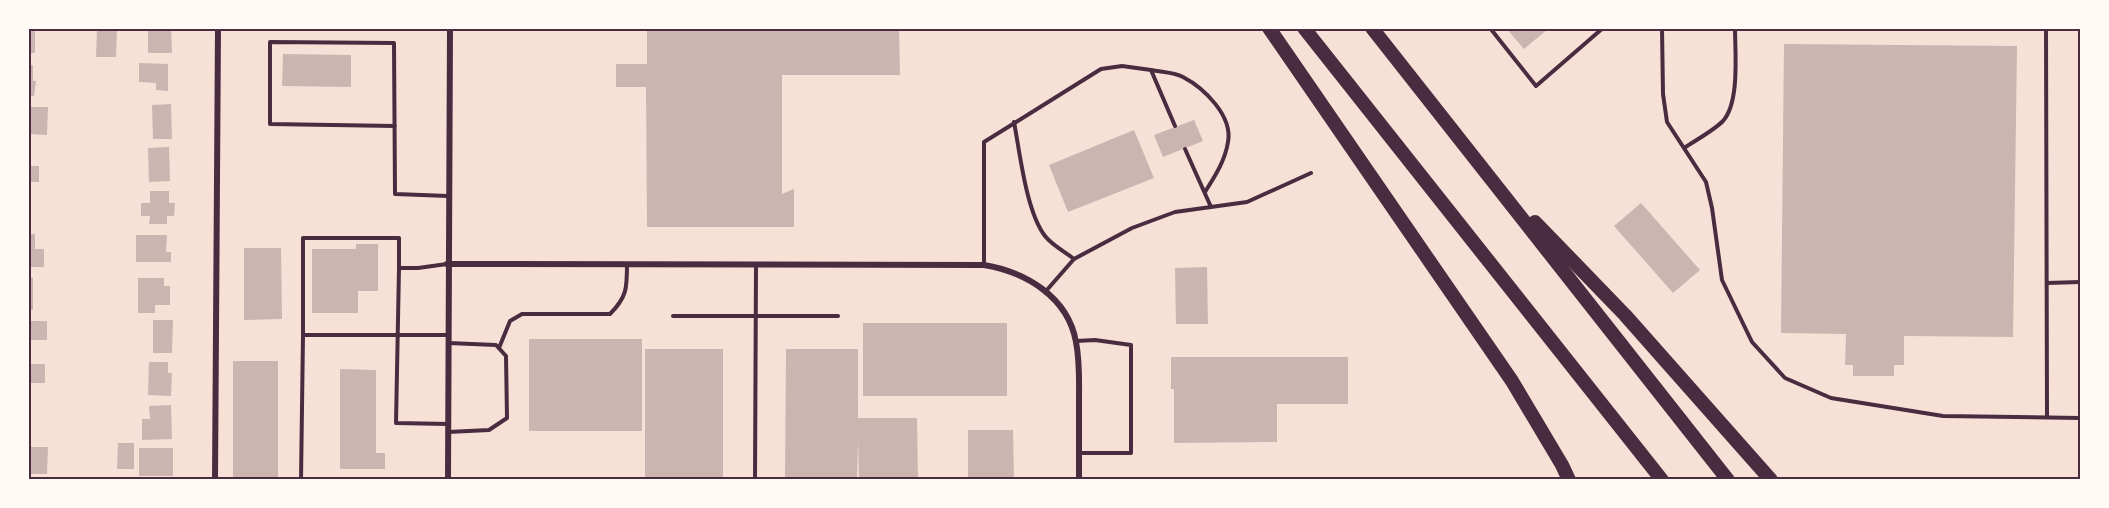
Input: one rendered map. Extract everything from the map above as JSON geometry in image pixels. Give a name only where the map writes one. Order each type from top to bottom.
[{"type":"highway","points":[[1269,28],[1512,381],[1563,465],[1569,480]]},
{"type":"highway","points":[[1304,28],[1662,480]]},
{"type":"highway","points":[[1372,28],[1728,480]]},
{"type":"highway","points":[[1480,164],[1625,315],[1771,480]]},
{"type":"street","points":[[215,480],[218,28]]},
{"type":"street","points":[[448,480],[447,264],[450,28]]},
{"type":"street","points":[[447,264],[984,265],[1004,268],[1021,275],[1046,291],[1056,301],[1071,324],[1076,341],[1079,368],[1079,480]]},
{"type":"lane","points":[[1490,28],[1536,86],[1603,28]]},
{"type":"lane","points":[[1662,28],[1663,93],[1667,122],[1706,182],[1722,280],[1752,342],[1785,378],[1831,398],[1944,416],[2080,418]]},
{"type":"lane","points":[[1684,148],[1723,120],[1731,105],[1734,88],[1735,28]]},
{"type":"lane","points":[[2046,28],[2047,417]]},
{"type":"lane","points":[[394,126],[270,124],[270,42],[394,42],[394,126],[394,194],[448,196]]},
{"type":"lane","points":[[984,265],[984,142],[1101,69],[1122,66],[1181,76],[1200,89],[1215,104],[1226,122],[1229,140],[1223,163],[1204,192]]},
{"type":"lane","points":[[1151,70],[1175,126]]},
{"type":"lane","points":[[1014,122],[1035,218],[1046,236],[1074,260]]},
{"type":"lane","points":[[1185,149],[1211,207]]},
{"type":"lane","points":[[1046,291],[1074,260],[1132,228],[1175,212],[1247,202],[1311,173]]},
{"type":"lane","points":[[301,480],[303,238],[399,238],[396,423],[448,424]]},
{"type":"lane","points":[[399,268],[447,264]]},
{"type":"lane","points":[[499,348],[510,321],[522,314],[610,314],[622,303],[627,287],[627,264]]},
{"type":"lane","points":[[756,265],[756,480]]},
{"type":"lane","points":[[2047,283],[2080,282]]},
{"type":"lane","points":[[673,316],[838,316]]},
{"type":"lane","points":[[303,335],[448,335]]},
{"type":"lane","points":[[1076,341],[1095,340],[1131,345],[1131,453],[1079,453]]},
{"type":"lane","points":[[448,343],[496,345],[506,356],[507,418],[489,430],[448,432]]},
{"type":"building","points":[[28,28],[35,28],[35,53],[28,53]]},
{"type":"building","points":[[97,28],[117,28],[116,57],[96,57]]},
{"type":"building","points":[[148,28],[171,28],[172,53],[148,53]]},
{"type":"building","points":[[647,28],[899,28],[900,75],[782,75],[782,194],[794,189],[794,227],[647,227],[646,87],[616,87],[616,64],[647,64]]},
{"type":"building","points":[[1506,28],[1549,28],[1524,49]]},
{"type":"building","points":[[1784,44],[2017,46],[2013,337],[1904,336],[1904,365],[1894,365],[1894,376],[1853,376],[1853,365],[1845,365],[1846,334],[1781,333]]},
{"type":"building","points":[[283,54],[351,55],[351,87],[282,86]]},
{"type":"building","points":[[139,63],[168,64],[168,91],[156,90],[156,83],[139,82]]},
{"type":"building","points":[[28,65],[33,65],[33,81],[36,81],[34,96],[28,96]]},
{"type":"building","points":[[171,104],[172,139],[153,139],[152,105]]},
{"type":"building","points":[[28,107],[48,107],[47,135],[28,134]]},
{"type":"building","points":[[1194,120],[1203,141],[1163,157],[1154,135]]},
{"type":"building","points":[[1134,130],[1154,178],[1068,212],[1049,165]]},
{"type":"building","points":[[169,147],[170,181],[149,182],[148,148]]},
{"type":"building","points":[[28,148],[31,148],[31,166],[39,166],[39,182],[28,182]]},
{"type":"building","points":[[150,191],[169,191],[169,203],[175,203],[174,216],[167,216],[167,224],[149,224],[150,216],[141,216],[141,203],[150,203]]},
{"type":"building","points":[[1641,203],[1700,270],[1673,293],[1614,226]]},
{"type":"building","points":[[28,234],[35,234],[35,249],[44,249],[44,267],[28,267]]},
{"type":"building","points":[[136,235],[167,235],[166,252],[171,252],[171,262],[136,262]]},
{"type":"building","points":[[356,244],[378,244],[378,291],[358,291],[358,313],[312,313],[312,249],[356,249]]},
{"type":"building","points":[[244,248],[281,248],[282,319],[244,320]]},
{"type":"building","points":[[1207,267],[1208,324],[1176,324],[1175,268]]},
{"type":"building","points":[[28,278],[33,278],[33,310],[28,310]]},
{"type":"building","points":[[138,278],[164,278],[164,286],[170,286],[170,305],[155,305],[155,313],[138,313]]},
{"type":"building","points":[[153,320],[173,320],[172,353],[153,353]]},
{"type":"building","points":[[28,321],[47,321],[47,340],[28,340]]},
{"type":"building","points":[[863,323],[1007,323],[1007,396],[863,396]]},
{"type":"building","points":[[529,339],[642,339],[642,431],[529,431]]},
{"type":"building","points":[[645,349],[723,349],[723,480],[645,480]]},
{"type":"building","points":[[786,349],[858,349],[858,418],[917,418],[918,480],[859,480],[858,439],[857,480],[785,480]]},
{"type":"building","points":[[1171,357],[1348,357],[1348,404],[1277,404],[1277,442],[1174,443],[1174,389],[1171,389]]},
{"type":"building","points":[[233,361],[278,361],[278,478],[233,478]]},
{"type":"building","points":[[149,362],[168,362],[168,373],[172,373],[171,396],[148,395]]},
{"type":"building","points":[[28,364],[45,364],[45,383],[28,383]]},
{"type":"building","points":[[340,369],[376,370],[376,453],[385,453],[385,469],[340,469]]},
{"type":"building","points":[[171,405],[172,439],[142,440],[142,419],[150,419],[149,406]]},
{"type":"building","points":[[968,430],[1013,430],[1014,480],[968,480]]},
{"type":"building","points":[[118,443],[134,443],[134,469],[117,469]]},
{"type":"building","points":[[28,447],[48,447],[47,474],[28,474]]},
{"type":"building","points":[[139,448],[173,448],[173,476],[139,476]]}]
